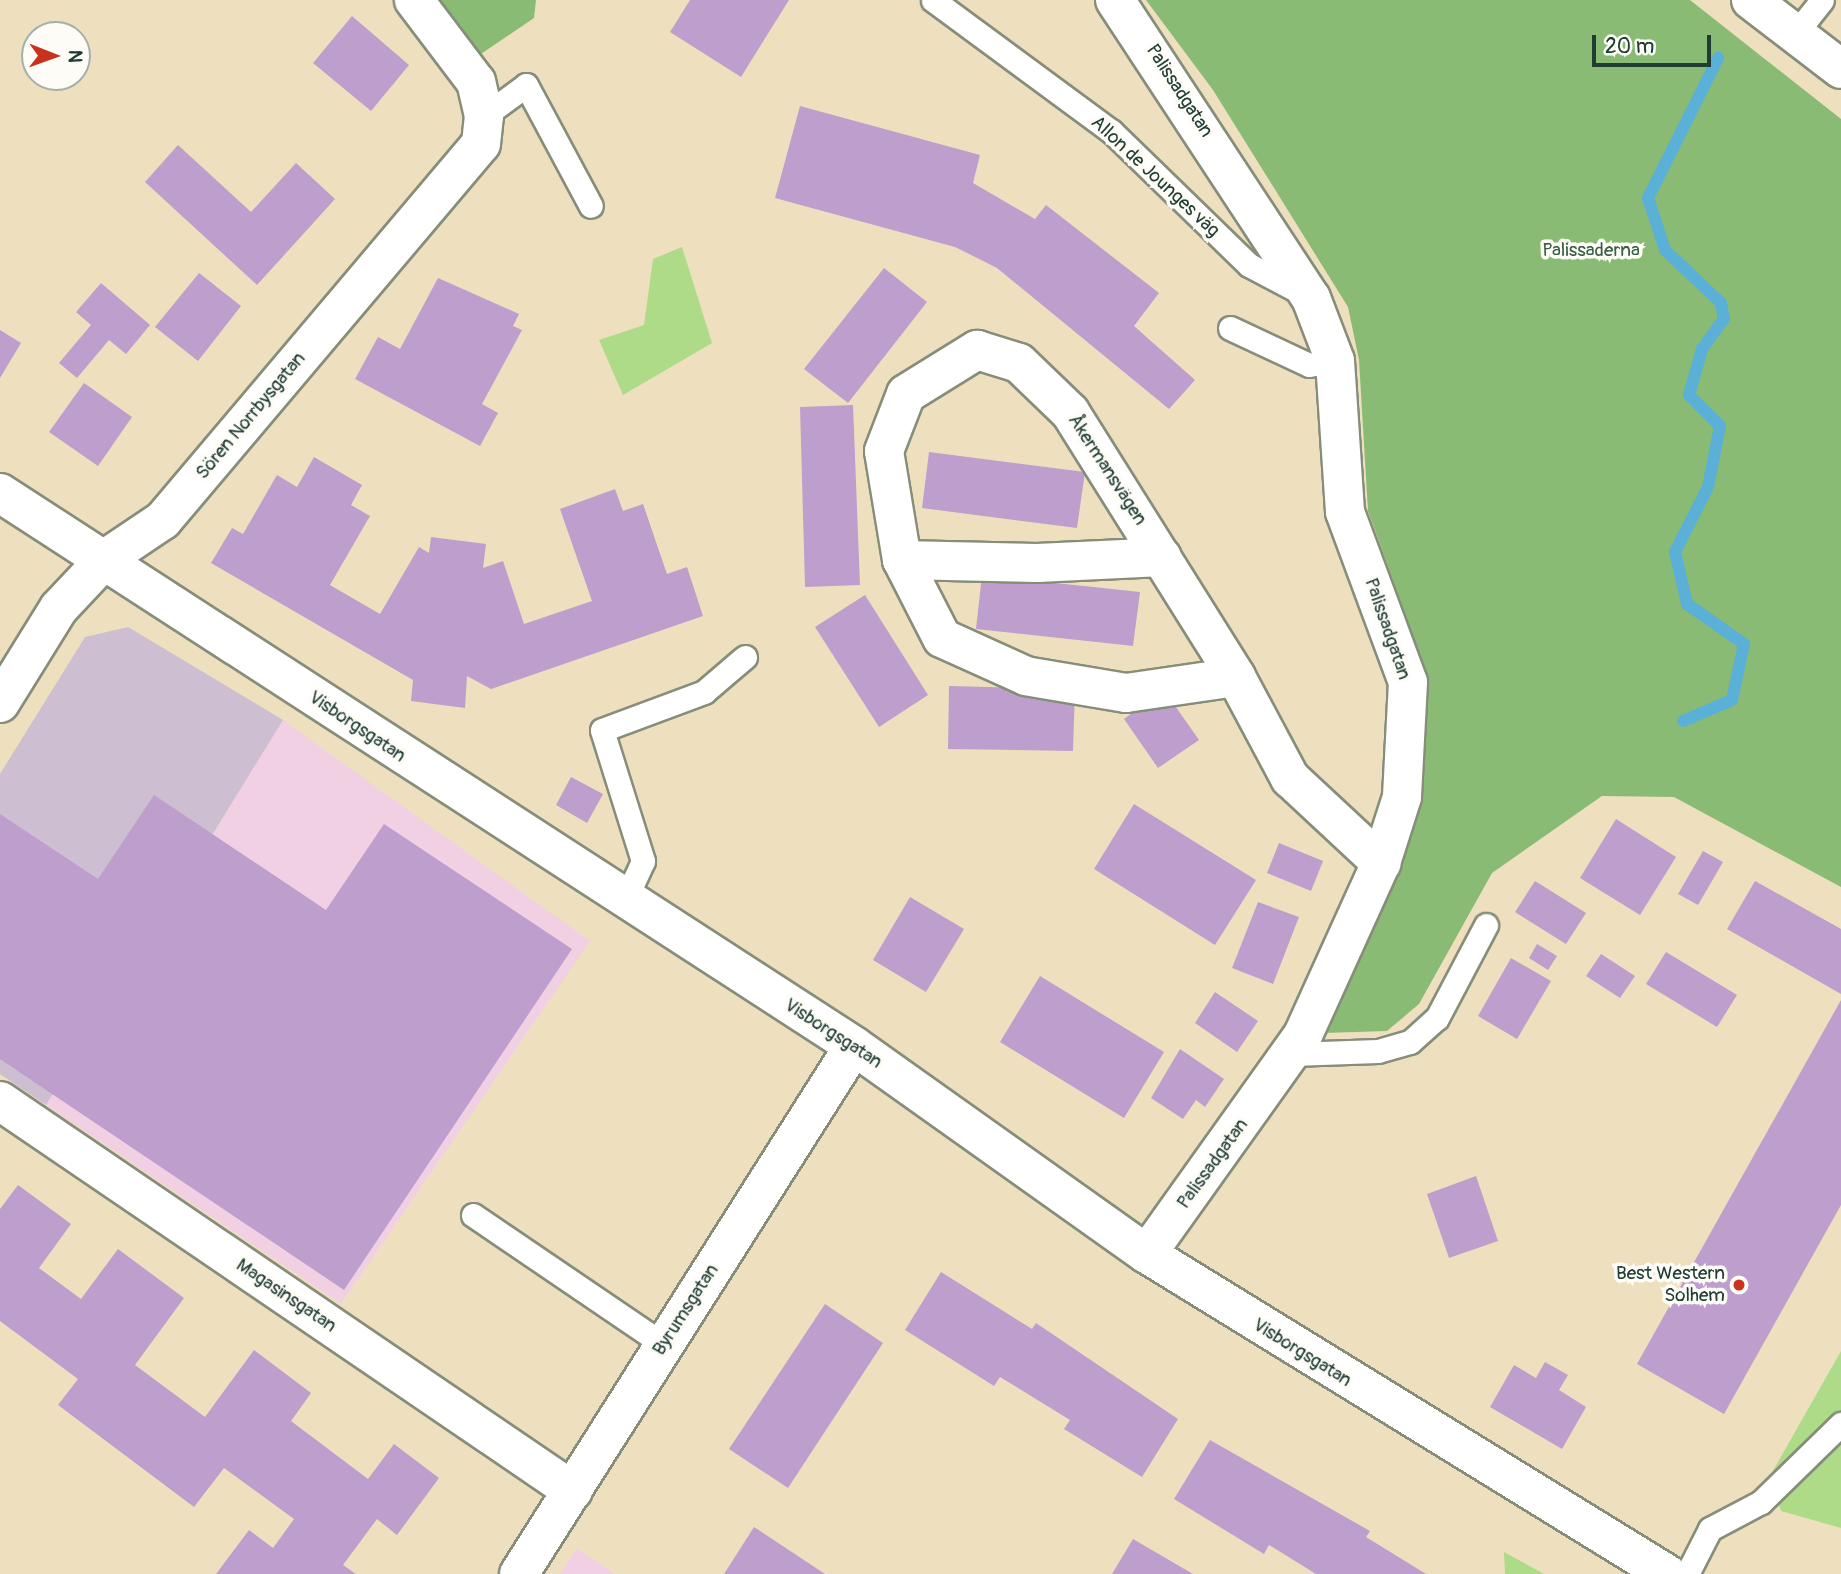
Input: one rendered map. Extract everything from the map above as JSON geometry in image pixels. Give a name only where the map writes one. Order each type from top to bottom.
[{"type":"street","points":[[414,0],[476,82],[484,116]]},
{"type":"street","name":"Palissadgatan","points":[[1115,0],[1311,299],[1335,360],[1345,512],[1408,682],[1402,797],[1381,863],[1292,1054],[1147,1254]]},
{"type":"street","points":[[1751,0],[1841,69]]},
{"type":"street","name":"Sören Norrbysgatan","points":[[0,703],[59,608],[105,559],[163,520],[481,144],[484,116]]},
{"type":"street","name":"Åkermansvägen","points":[[1236,677],[1126,693],[1027,676],[942,638],[902,560],[884,451],[906,394],[977,350],[1019,362],[1070,412],[1236,677],[1290,778],[1381,863]]},
{"type":"street","name":"Visborgsgatan","points":[[0,492],[625,900],[854,1046],[1147,1254],[1667,1574]]},
{"type":"street","name":"Åkermansvägen","points":[[902,560],[1037,564],[1162,557]]},
{"type":"street","name":"Byrumsgatan","points":[[519,1574],[854,1046]]},
{"type":"street","name":"Magasinsgatan","points":[[0,1101],[573,1491]]},
{"type":"lane","name":"Allon de Jounges väg","points":[[933,0],[1111,131],[1249,265],[1311,299]]},
{"type":"lane","points":[[1795,34],[1822,0]]},
{"type":"lane","points":[[484,116],[526,85],[591,206]]},
{"type":"lane","points":[[1230,328],[1309,365],[1335,360]]},
{"type":"lane","points":[[625,900],[643,861],[602,730],[704,692],[745,657]]},
{"type":"lane","points":[[1292,1054],[1378,1051],[1410,1042],[1437,1018],[1486,925]]},
{"type":"lane","points":[[473,1215],[663,1344]]},
{"type":"lane","points":[[1687,1574],[1710,1529],[1761,1502],[1841,1424]]},
{"type":"shaded area","points":[[128,627],[283,720],[46,1105],[0,1074],[0,774],[85,637]]},
{"type":"shaded area","points":[[283,720],[590,941],[341,1304],[46,1105]]},
{"type":"shaded area","points":[[577,1548],[615,1574],[560,1574]]},
{"type":"green space","points":[[437,0],[536,0],[534,18],[478,56]]},
{"type":"green space","name":"Palissaderna","points":[[1146,0],[1690,0],[1841,119],[1841,887],[1674,797],[1602,796],[1492,873],[1419,1004],[1387,1031],[1324,1033],[1417,815],[1429,680],[1368,511],[1359,360],[1348,307],[1213,90]]},
{"type":"green space","points":[[682,247],[712,343],[623,395],[599,340],[644,325],[653,259]]},
{"type":"green space","points":[[1841,1351],[1841,1528],[1781,1511],[1770,1476]]},
{"type":"green space","points":[[1504,1552],[1544,1574],[1505,1574]]},
{"type":"building","points":[[690,0],[789,0],[741,77],[670,32]]},
{"type":"building","points":[[352,16],[409,65],[371,111],[313,63]]},
{"type":"building","points":[[800,106],[980,155],[973,183],[1035,219],[1046,205],[1159,293],[1134,326],[1195,380],[1169,409],[997,268],[955,247],[775,198]]},
{"type":"building","points":[[178,145],[251,212],[296,163],[335,199],[257,285],[145,182]]},
{"type":"building","points":[[884,268],[927,302],[848,403],[804,369]]},
{"type":"building","points":[[199,273],[241,306],[198,361],[155,327]]},
{"type":"building","points":[[438,278],[519,314],[513,326],[522,330],[482,404],[498,413],[480,446],[355,379],[378,337],[400,349]]},
{"type":"building","points":[[101,283],[150,325],[126,354],[109,340],[77,378],[59,363],[91,325],[76,312]]},
{"type":"building","points":[[0,330],[21,343],[0,378]]},
{"type":"building","points":[[84,383],[132,417],[98,466],[49,432]]},
{"type":"building","points":[[853,405],[860,585],[805,587],[800,407]]},
{"type":"building","points":[[929,452],[1085,472],[1077,528],[922,508]]},
{"type":"building","points":[[314,457],[362,485],[351,505],[370,516],[330,585],[380,614],[419,547],[429,553],[431,537],[486,544],[483,568],[503,561],[524,624],[592,601],[560,509],[615,489],[623,511],[643,504],[667,574],[687,567],[703,616],[491,689],[467,676],[465,708],[411,701],[413,680],[211,563],[232,528],[243,534],[277,475],[297,487]]},
{"type":"building","points":[[982,575],[1140,592],[1133,646],[976,629]]},
{"type":"building","points":[[865,595],[928,695],[879,727],[815,627]]},
{"type":"building","points":[[949,686],[1075,689],[1073,751],[948,749]]},
{"type":"building","points":[[1164,690],[1199,740],[1158,768],[1124,719]]},
{"type":"building","points":[[571,777],[603,794],[587,823],[556,805]]},
{"type":"building","points":[[154,795],[326,910],[384,824],[572,949],[344,1290],[0,1059],[0,814],[98,879]]},
{"type":"building","points":[[1134,804],[1256,880],[1215,945],[1094,869]]},
{"type":"building","points":[[1616,819],[1676,857],[1640,915],[1580,878]]},
{"type":"building","points":[[1279,843],[1323,861],[1311,891],[1267,873]]},
{"type":"building","points":[[1703,851],[1723,862],[1698,905],[1678,894]]},
{"type":"building","points":[[1535,881],[1586,913],[1566,944],[1515,912]]},
{"type":"building","points":[[1755,881],[1841,929],[1841,994],[1727,929]]},
{"type":"building","points":[[910,897],[964,929],[926,992],[873,960]]},
{"type":"building","points":[[1258,902],[1299,917],[1273,984],[1232,968]]},
{"type":"building","points":[[1537,944],[1557,956],[1548,970],[1529,958]]},
{"type":"building","points":[[1666,952],[1737,995],[1717,1027],[1646,984]]},
{"type":"building","points":[[1601,954],[1635,976],[1620,998],[1586,976]]},
{"type":"building","points":[[1511,958],[1551,981],[1517,1039],[1478,1016]]},
{"type":"building","points":[[1040,976],[1164,1052],[1124,1118],[1000,1042]]},
{"type":"building","points":[[1215,992],[1258,1021],[1237,1052],[1195,1023]]},
{"type":"building","name":"Best Western Solhem","points":[[1841,1000],[1841,1205],[1724,1414],[1637,1364]]},
{"type":"building","points":[[1180,1049],[1224,1079],[1205,1107],[1196,1100],[1183,1119],[1151,1098]]},
{"type":"building","points":[[1476,1176],[1498,1241],[1449,1258],[1427,1194]]},
{"type":"building","points":[[18,1185],[71,1224],[39,1268],[81,1299],[118,1249],[184,1298],[135,1365],[205,1417],[254,1350],[311,1393],[291,1421],[368,1479],[394,1444],[439,1478],[397,1535],[377,1519],[343,1565],[356,1574],[216,1574],[249,1530],[273,1548],[294,1519],[224,1468],[194,1507],[58,1405],[78,1379],[0,1321],[0,1209]]},
{"type":"building","points":[[941,1272],[1032,1329],[1036,1323],[1178,1419],[1142,1477],[1064,1429],[1070,1420],[1000,1377],[994,1386],[905,1330]]},
{"type":"building","points":[[825,1304],[883,1343],[788,1488],[729,1449]]},
{"type":"building","points":[[1545,1362],[1568,1375],[1559,1390],[1586,1407],[1562,1449],[1490,1407],[1514,1365],[1536,1378]]},
{"type":"building","points":[[1210,1440],[1370,1531],[1366,1537],[1426,1574],[1316,1574],[1269,1545],[1264,1554],[1174,1499]]},
{"type":"building","points":[[754,1527],[825,1574],[724,1574]]},
{"type":"building","points":[[1133,1539],[1193,1574],[1112,1574]]},
{"type":"waterway","points":[[1683,721],[1732,700],[1744,644],[1687,604],[1675,552],[1708,487],[1720,426],[1689,395],[1702,349],[1724,319],[1721,303],[1665,250],[1648,198],[1718,58]]},
{"type":"place","name":"Best Western Solhem","points":[[1739,1285]]}]
